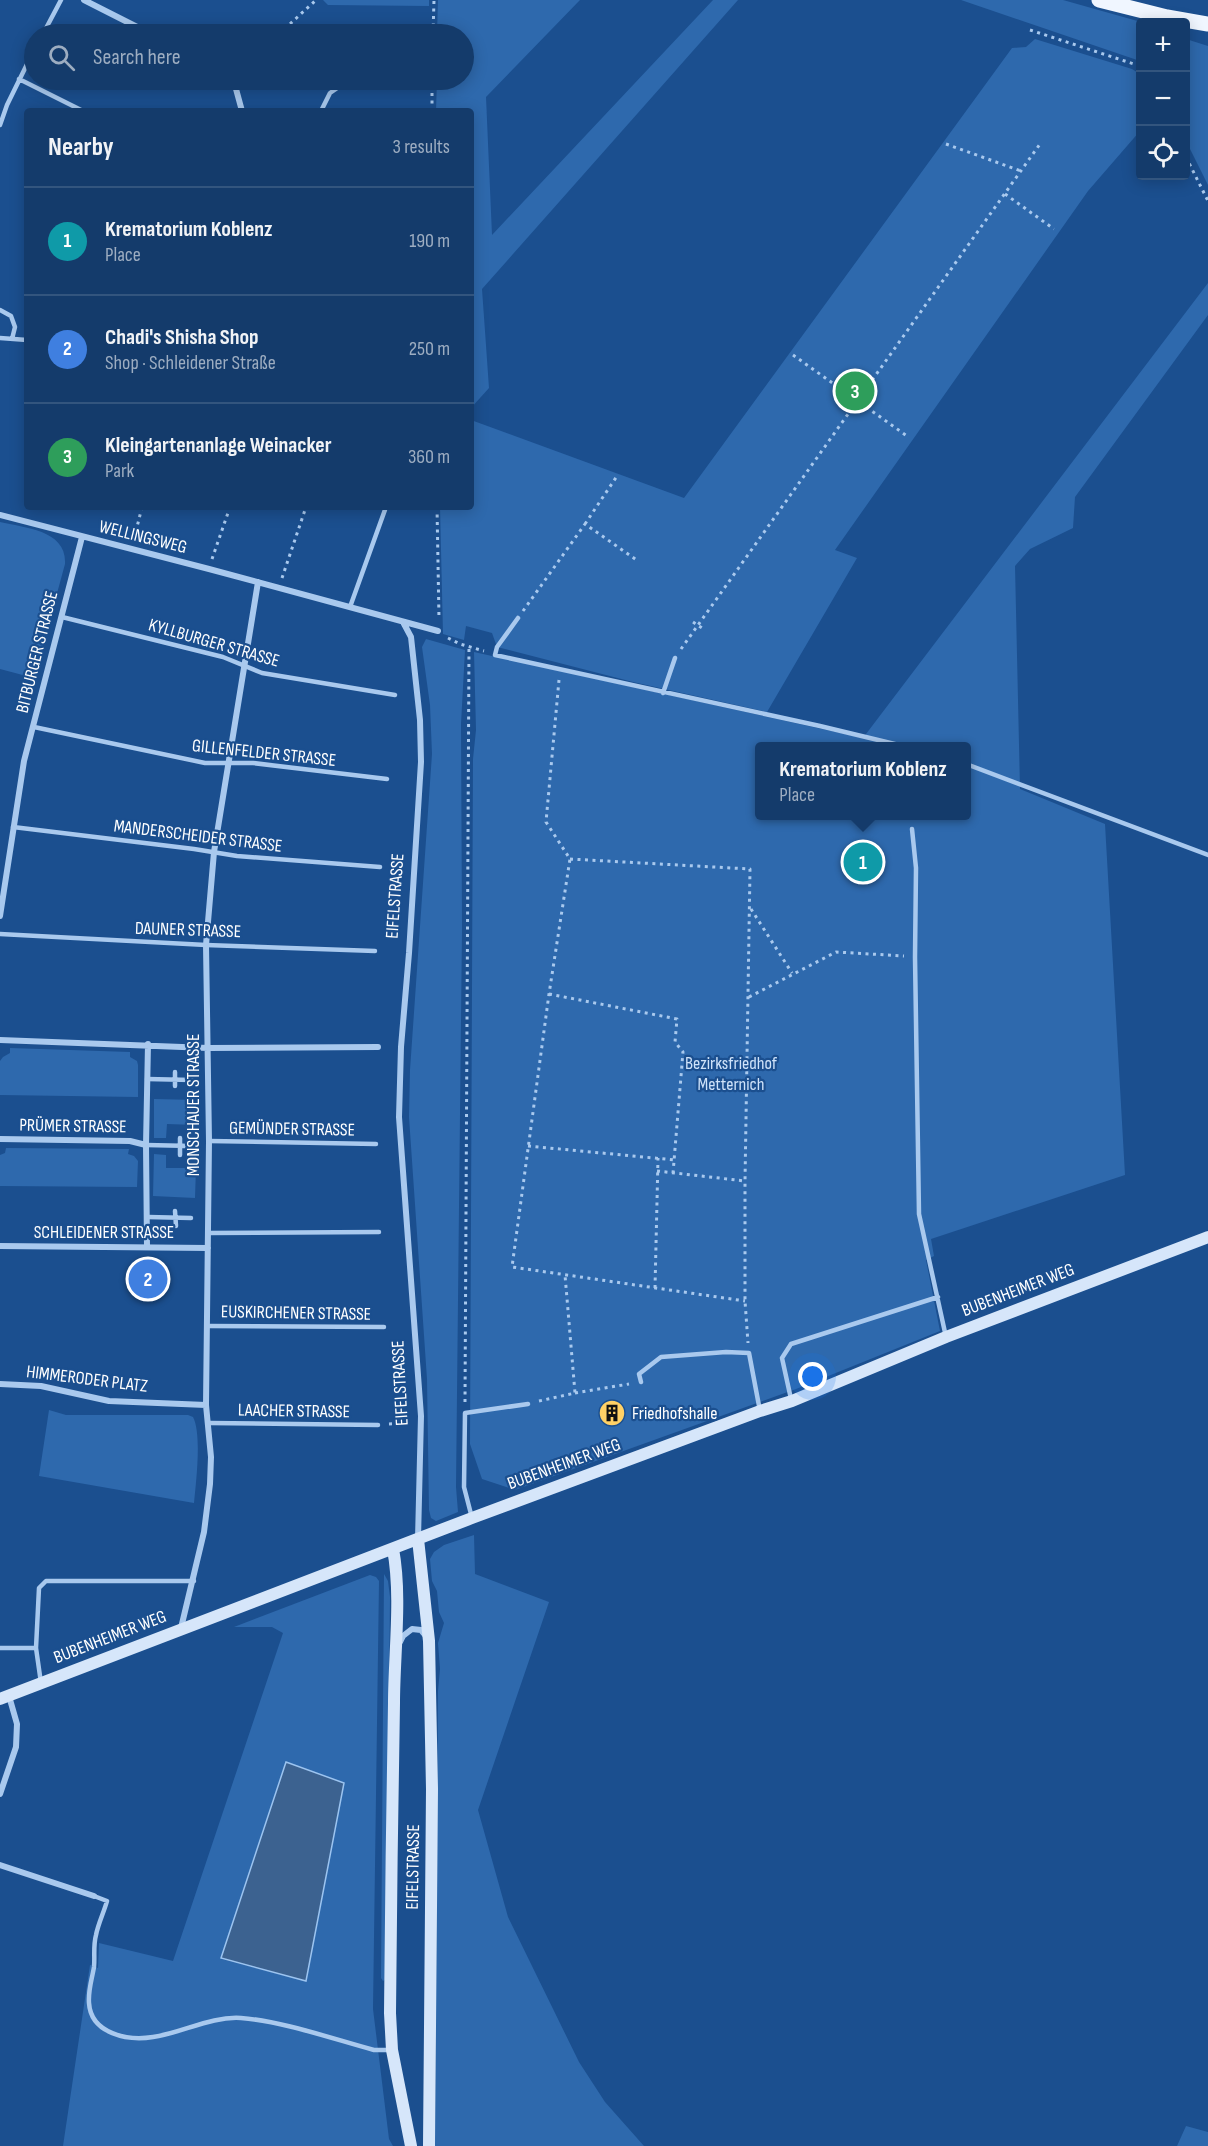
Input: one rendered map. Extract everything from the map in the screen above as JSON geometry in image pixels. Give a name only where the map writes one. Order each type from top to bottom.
[{"type":"main road","points":[[1099,0],[1167,17],[1208,24]]},
{"type":"street","points":[[84,0],[131,24]]},
{"type":"street","points":[[236,90],[241,108]]},
{"type":"street","name":"WELLINGSWEG","points":[[0,515],[438,631]]},
{"type":"street","name":"BITBURGER STRASSE","points":[[0,916],[24,762],[82,537]]},
{"type":"street","name":"MONSCHAUER STRASSE","points":[[181,1629],[194,1581],[208,1507],[211,1457],[207,1405],[209,1141],[206,945],[214,852],[258,582]]},
{"type":"street","name":"EIFELSTRASSE","points":[[403,622],[411,637],[422,740],[401,1047],[399,1117],[421,1422],[418,1539],[429,1641],[432,1789],[429,2146]]},
{"type":"street","points":[[0,1040],[208,1048],[378,1047]]},
{"type":"street","name":"PRÜMER STRASSE","points":[[147,1247],[148,1044]]},
{"type":"street","name":"PRÜMER STRASSE","points":[[0,1140],[130,1141],[146,1145]]},
{"type":"street","name":"BUBENHEIMER WEG","points":[[4,1697],[472,1518],[792,1401],[946,1337],[1208,1237]]},
{"type":"street","name":"SCHLEIDENER STRASSE","points":[[0,1246],[208,1248]]},
{"type":"street","name":"HIMMERODER PLATZ","points":[[0,1384],[41,1386],[109,1401],[207,1405]]},
{"type":"street","name":"EIFELSTRASSE","points":[[393,1549],[397,1570],[390,2013],[392,2050],[411,2146]]},
{"type":"street","points":[[394,1653],[403,1636],[412,1629],[421,1630],[429,1641]]},
{"type":"street","points":[[0,1794],[16,1747],[17,1724],[4,1697]]},
{"type":"street","points":[[0,1865],[93,1896]]},
{"type":"lane","points":[[48,24],[61,0]]},
{"type":"lane","points":[[0,125],[24,69]]},
{"type":"lane","points":[[19,79],[24,82]]},
{"type":"lane","points":[[41,90],[77,108]]},
{"type":"lane","points":[[322,108],[330,93],[334,90]]},
{"type":"lane","points":[[0,310],[11,316],[15,327],[12,339]]},
{"type":"lane","points":[[0,338],[24,340]]},
{"type":"lane","points":[[350,607],[385,510]]},
{"type":"lane","name":"KYLLBURGER STRASSE","points":[[62,617],[223,657],[262,673],[395,695]]},
{"type":"lane","points":[[518,618],[497,647],[495,655],[883,742]]},
{"type":"lane","points":[[663,693],[675,658]]},
{"type":"lane","name":"GILLENFELDER STRASSE","points":[[34,727],[205,763],[253,764],[387,779]]},
{"type":"lane","points":[[971,766],[1208,855]]},
{"type":"lane","name":"MANDERSCHEIDER STRASSE","points":[[13,827],[237,856],[380,867]]},
{"type":"lane","points":[[912,830],[916,868],[915,957],[920,1214],[946,1337]]},
{"type":"lane","name":"DAUNER STRASSE","points":[[0,934],[375,951]]},
{"type":"lane","points":[[175,1072],[175,1086]]},
{"type":"lane","points":[[147,1079],[192,1080]]},
{"type":"lane","points":[[180,1138],[180,1155]]},
{"type":"lane","name":"GEMÜNDER STRASSE","points":[[209,1141],[376,1144]]},
{"type":"lane","points":[[146,1145],[192,1146]]},
{"type":"lane","points":[[175,1211],[176,1226]]},
{"type":"lane","points":[[148,1217],[191,1218]]},
{"type":"lane","points":[[208,1233],[379,1232]]},
{"type":"lane","points":[[792,1401],[782,1358],[791,1344],[938,1297]]},
{"type":"lane","name":"EUSKIRCHENER STRASSE","points":[[208,1326],[384,1327]]},
{"type":"lane","points":[[641,1382],[639,1374],[661,1357],[726,1352],[749,1353],[760,1411]]},
{"type":"lane","points":[[472,1518],[464,1487],[465,1413],[528,1404]]},
{"type":"lane","name":"LAACHER STRASSE","points":[[209,1424],[378,1425]]},
{"type":"lane","points":[[41,1683],[36,1648],[39,1588],[46,1581],[194,1581]]},
{"type":"lane","points":[[0,1648],[36,1648]]},
{"type":"lane","points":[[93,1896],[108,1901],[95,1937],[89,2006],[96,2022],[111,2033],[123,2037],[153,2037],[214,2020],[239,2018],[268,2022],[374,2050],[392,2050]]},
{"type":"path","points":[[290,24],[316,0]]},
{"type":"path","points":[[433,24],[434,0]]},
{"type":"path","points":[[1030,30],[1136,65]]},
{"type":"path","points":[[432,90],[432,108]]},
{"type":"path","points":[[946,144],[1021,171]]},
{"type":"path","points":[[675,658],[700,627],[1040,144]]},
{"type":"path","points":[[1190,166],[1208,201]]},
{"type":"path","points":[[1005,194],[1054,229]]},
{"type":"path","points":[[793,355],[907,436]]},
{"type":"path","points":[[518,618],[617,476]]},
{"type":"path","points":[[131,550],[141,510]]},
{"type":"path","name":"WELLINGSWEG","points":[[209,569],[229,510]]},
{"type":"path","points":[[278,588],[305,510]]},
{"type":"path","points":[[437,510],[440,617],[438,631],[460,644],[495,655]]},
{"type":"path","points":[[585,524],[638,561]]},
{"type":"path","points":[[693,622],[700,627]]},
{"type":"path","points":[[465,1413],[469,646]]},
{"type":"path","points":[[560,669],[546,822],[570,859],[512,1267],[745,1301]]},
{"type":"path","points":[[570,859],[750,869],[745,1180],[745,1301],[749,1353]]},
{"type":"path","points":[[750,908],[792,973]]},
{"type":"path","points":[[749,997],[836,952],[915,957]]},
{"type":"path","points":[[549,994],[677,1019],[675,1042],[683,1052],[673,1173]]},
{"type":"path","points":[[528,1146],[675,1160]]},
{"type":"path","points":[[655,1288],[657,1158]]},
{"type":"path","points":[[657,1171],[745,1180]]},
{"type":"path","points":[[565,1275],[575,1393]]},
{"type":"path","points":[[528,1404],[575,1393],[641,1382]]},
{"type":"path","points":[[378,1425],[421,1422]]},
{"type":"green space","points":[[323,0],[429,0],[429,6],[328,5]]},
{"type":"green space","points":[[438,0],[580,0],[486,97],[492,235],[713,0],[738,0],[482,289],[489,388],[474,405],[474,108],[436,108],[437,90],[474,90],[474,24],[437,24]]},
{"type":"green space","points":[[961,0],[1063,0],[1136,21],[1136,60]]},
{"type":"green space","points":[[1035,39],[1136,72],[1136,136],[1088,191],[835,550],[857,558],[767,712],[633,682],[497,647],[492,633],[466,626],[464,640],[443,634],[440,510],[474,510],[474,421],[684,498],[1012,48],[1026,47]]},
{"type":"green space","points":[[1190,40],[1208,46],[1208,185],[1190,149]]},
{"type":"green space","name":"Bezirksfriedhof Metternich","points":[[1208,283],[1208,315],[1075,497],[1073,528],[1030,549],[1015,566],[1020,789],[1105,824],[1125,1175],[931,1239],[934,1256],[926,1260],[940,1331],[796,1389],[515,1490],[482,1479],[470,1444],[473,759],[476,730],[474,652],[863,738]]},
{"type":"green space","points":[[0,522],[43,532],[59,544],[64,553],[65,564],[34,678],[0,669]]},
{"type":"green space","points":[[426,639],[465,650],[461,724],[462,928],[456,1487],[458,1512],[436,1521],[431,1518],[429,1510],[427,1379],[409,1117],[410,1070],[432,754],[430,705],[422,647]]},
{"type":"green space","points":[[10,1048],[130,1052],[130,1057],[137,1061],[138,1065],[138,1097],[0,1095],[0,1061],[10,1053]]},
{"type":"green space","points":[[154,1099],[196,1100],[196,1125],[167,1124],[166,1138],[154,1138]]},
{"type":"green space","points":[[6,1148],[129,1149],[128,1154],[134,1156],[138,1161],[137,1187],[0,1186],[0,1155],[5,1153]]},
{"type":"green space","points":[[154,1154],[166,1155],[166,1168],[196,1168],[195,1198],[153,1196]]},
{"type":"green space","points":[[49,1410],[66,1415],[188,1415],[193,1417],[198,1446],[194,1503],[39,1476]]},
{"type":"green space","points":[[474,1535],[475,1574],[549,1602],[478,1810],[508,1917],[579,2062],[605,2102],[644,2146],[435,2146],[440,1669],[438,1643],[444,1623],[439,1612],[437,1591],[432,1581],[430,1559],[434,1552],[444,1545]]},
{"type":"green space","points":[[384,1574],[388,1581],[390,1597],[386,1979],[383,1981],[381,1978]]},
{"type":"green space","points":[[370,1575],[379,1581],[373,2009],[389,2139],[393,2146],[63,2146],[90,1965],[98,1968],[99,1943],[173,1961],[283,1633],[272,1627],[234,1627]],"holes":[[[286,1762],[344,1783],[306,1981],[221,1959]]]},
{"type":"green space","points":[[1186,2126],[1208,2132],[1208,2146],[1177,2146]]},
{"type":"shaded area","points":[[286,1762],[344,1783],[306,1981],[221,1958]]},
{"type":"place","name":"Kleingartenanlage Weinacker","points":[[855,391]]},
{"type":"place","name":"Krematorium Koblenz","points":[[863,862]]},
{"type":"place","name":"Chadi's Shisha Shop","points":[[148,1279]]},
{"type":"place","name":"Friedhofshalle","points":[[612,1413]]}]
